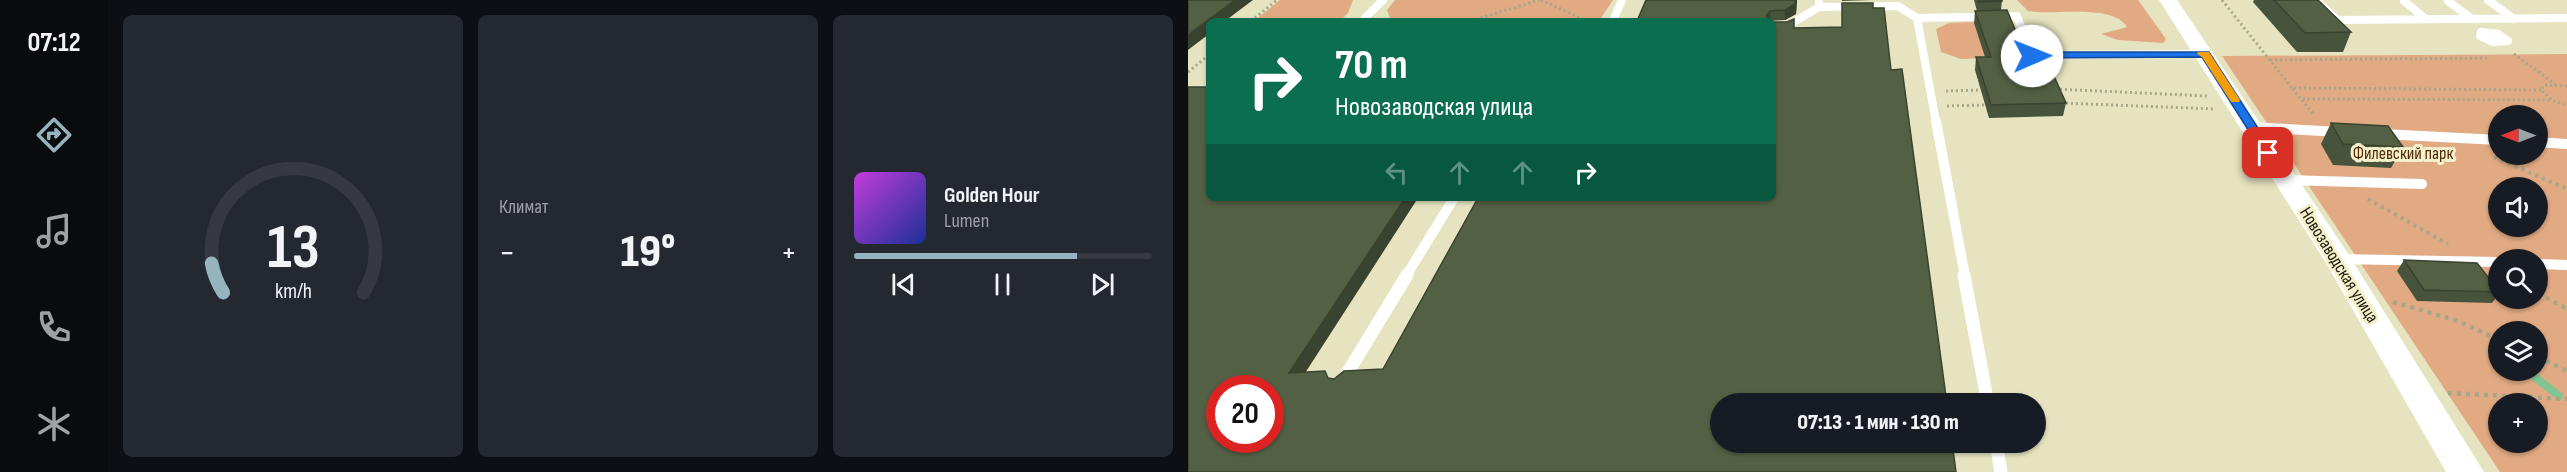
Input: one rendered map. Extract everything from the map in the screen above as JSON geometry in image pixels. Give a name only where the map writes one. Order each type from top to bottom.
[{"type":"street","name":"Новозаводская улица","points":[[2168,0],[2337,259],[2466,472]]},
{"type":"lane","points":[[1365,18],[1383,0]]},
{"type":"lane","points":[[1614,18],[1622,0]]},
{"type":"lane","points":[[2316,0],[2337,20],[2567,18]]},
{"type":"lane","points":[[2488,0],[2514,19]]},
{"type":"lane","points":[[2404,1],[2426,20]]},
{"type":"lane","points":[[2448,1],[2486,31],[2508,41],[2501,43]]},
{"type":"lane","points":[[1776,26],[1787,26],[1819,4],[1898,6],[1917,18],[2017,16],[2032,56],[2205,54]]},
{"type":"lane","points":[[1917,18],[1986,393]]},
{"type":"lane","points":[[2242,112],[2350,132]]},
{"type":"lane","points":[[2373,134],[2488,139]]},
{"type":"lane","points":[[2548,143],[2567,144]]},
{"type":"lane","points":[[2286,180],[2422,184]]},
{"type":"lane","points":[[1342,382],[1452,201]]},
{"type":"lane","points":[[2337,259],[2488,261]]},
{"type":"lane","points":[[2548,264],[2567,265]]},
{"type":"lane","points":[[1998,453],[2001,472]]},
{"type":"path","points":[[1255,18],[1277,0]]},
{"type":"path","points":[[1481,18],[1540,0],[1580,18]]},
{"type":"path","points":[[2222,0],[2301,99],[2552,100]]},
{"type":"path","points":[[2501,43],[2554,84]]},
{"type":"path","points":[[1188,72],[1206,57]]},
{"type":"path","points":[[2270,60],[2496,58]]},
{"type":"path","points":[[2508,58],[2520,58]]},
{"type":"path","points":[[2541,90],[2545,85],[2567,86]]},
{"type":"path","points":[[2292,88],[2541,90],[2552,100],[2567,106]]},
{"type":"path","points":[[2052,89],[2242,112]]},
{"type":"path","points":[[1930,92],[1981,90]]},
{"type":"path","points":[[2058,103],[2242,112]]},
{"type":"path","points":[[1933,107],[1985,105]]},
{"type":"path","points":[[2512,165],[2567,189]]},
{"type":"path","points":[[2335,181],[2479,261]]},
{"type":"path","points":[[2385,299],[2458,321],[2488,335]]},
{"type":"path","points":[[2548,299],[2567,309]]},
{"type":"path","points":[[2548,362],[2567,371]]},
{"type":"path","points":[[2445,393],[2567,399]]},
{"type":"green space","points":[[1280,0],[1353,0],[1348,13],[1343,18],[1258,18]]},
{"type":"green space","points":[[1395,0],[1613,0],[1601,18],[1390,18],[1387,10]]},
{"type":"green space","points":[[2017,0],[2138,0],[2166,39],[2163,43],[2118,40],[2101,34],[2127,27],[2120,20],[2111,16],[2086,12],[2028,11]]},
{"type":"green space","points":[[1974,22],[1986,58],[1961,59],[1941,52],[1936,29],[1949,23]]},
{"type":"green space","name":"Филевский парк","points":[[2567,54],[2567,472],[2500,472],[2222,56]]},
{"type":"building","points":[[1188,0],[1235,0],[1211,18],[1206,18],[1206,22],[1188,35]]},
{"type":"building","points":[[1646,0],[1795,0],[1795,4],[1785,10],[1770,11],[1766,16],[1768,18],[1638,18]]},
{"type":"building","points":[[1978,0],[2002,0],[2002,1],[1978,2]]},
{"type":"building","points":[[2274,0],[2318,0],[2351,32],[2305,33]]},
{"type":"building","points":[[1842,3],[1873,3],[1873,8],[1884,8],[1891,70],[1902,69],[1946,393],[1710,393],[1710,453],[1953,453],[1956,472],[1188,472],[1188,87],[1206,87],[1206,201],[1403,201],[1289,373],[1325,371],[1328,378],[1334,379],[1344,371],[1383,369],[1476,201],[1776,201],[1776,22],[1787,22],[1794,19],[1794,28],[1842,27]]},
{"type":"building","points":[[2007,10],[2026,56],[2045,56],[2066,103],[1991,105],[1976,57],[1991,57],[1975,11]]},
{"type":"building","points":[[2331,123],[2388,126],[2403,147],[2343,144]]},
{"type":"building","points":[[2404,260],[2477,263],[2488,277],[2488,292],[2424,290]]},
{"type":"waterway","points":[[2540,381],[2559,396]]},
{"type":"slow traffic","points":[[2202,54],[2205,54],[2235,100]]},
{"type":"route","points":[[2032,56],[2205,54],[2268,153]]}]
